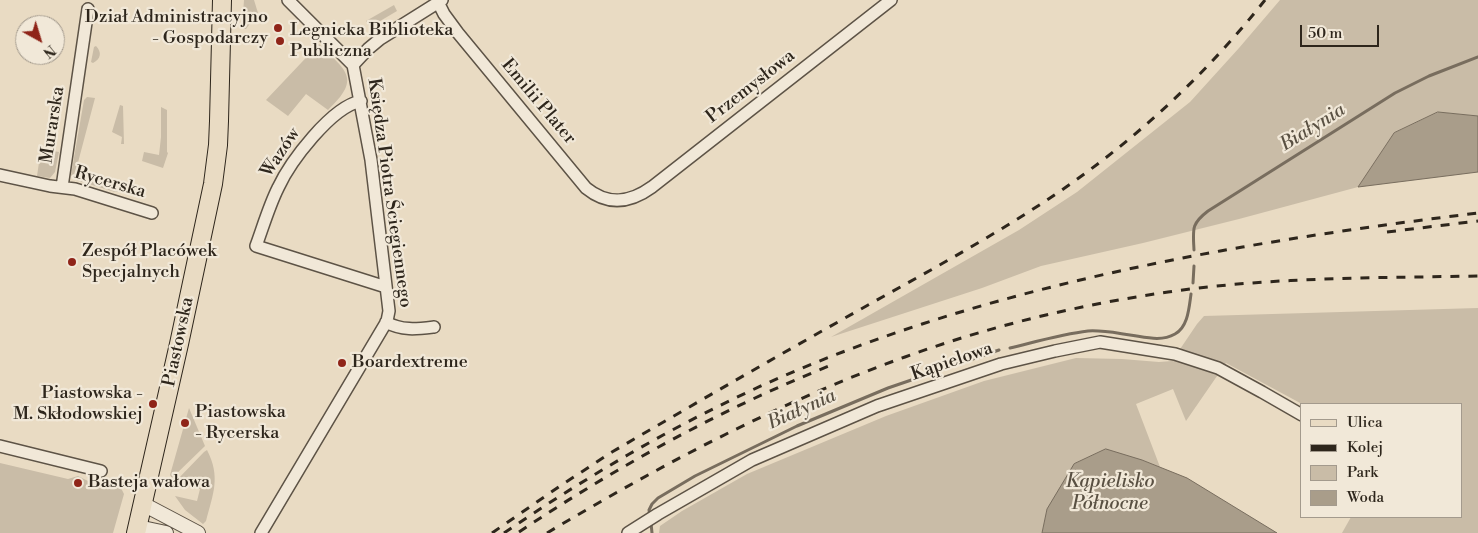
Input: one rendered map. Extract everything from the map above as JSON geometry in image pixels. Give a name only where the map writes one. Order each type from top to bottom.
[{"type":"main road","name":"Piastowska","points":[[137,530],[213,184],[218,145],[222,0]]},
{"type":"street","name":"Księdza Piotra Ściegiennego","points":[[261,533],[389,314],[370,160],[361,101],[353,65],[288,0]]},
{"type":"street","name":"Przemysłowa","points":[[630,199],[652,187],[891,0]]},
{"type":"street","points":[[353,65],[380,39],[439,1]]},
{"type":"street","name":"Emilii Plater","points":[[439,1],[444,14],[458,34],[586,188],[612,200],[630,199]]},
{"type":"street","name":"Murarska","points":[[62,187],[88,9]]},
{"type":"street","name":"Wazów","points":[[361,101],[353,102],[346,106],[321,128],[290,168],[278,188],[256,246],[386,287]]},
{"type":"street","name":"Rycerska","points":[[0,175],[50,186],[75,189],[152,214]]},
{"type":"street","points":[[386,322],[404,329],[434,327]]},
{"type":"street","name":"Kąpielowa","points":[[628,533],[752,460],[878,406],[1001,364],[1100,342],[1175,354],[1218,368],[1300,414]]},
{"type":"street","points":[[0,446],[101,472]]},
{"type":"street","points":[[143,504],[198,533]]},
{"type":"street","points":[[137,530],[166,533]]},
{"type":"green space","points":[[244,0],[254,0],[258,13],[246,29],[242,29]]},
{"type":"green space","points":[[1280,0],[1478,0],[1478,116],[1438,112],[1394,133],[1358,187],[1143,243],[1041,266],[982,288],[831,337],[1019,230],[1077,192],[1190,102]]},
{"type":"green space","points":[[394,5],[397,11],[370,27],[366,21]]},
{"type":"green space","points":[[319,44],[343,68],[347,82],[345,90],[328,110],[306,94],[288,116],[266,100]]},
{"type":"green space","points":[[96,46],[100,55],[98,60],[93,63],[91,62],[94,47]]},
{"type":"green space","points":[[87,97],[95,98],[76,170],[83,172],[82,178],[123,190],[121,192],[115,192],[76,180],[71,175],[84,100]]},
{"type":"green space","points":[[120,105],[123,106],[124,144],[121,144],[122,137],[112,132]]},
{"type":"green space","points":[[161,107],[167,110],[168,153],[163,168],[142,161],[144,152],[159,155]]},
{"type":"green space","points":[[41,149],[59,152],[55,172],[50,178],[37,176]]},
{"type":"green space","points":[[1478,308],[1478,533],[1342,533],[1350,518],[1463,518],[1463,403],[1300,403],[1226,363],[1186,421],[1173,389],[1136,404],[1160,467],[1142,460],[1047,509],[1042,533],[659,533],[660,526],[682,511],[747,474],[886,416],[984,381],[1076,358],[1172,361],[1204,316]]},
{"type":"green space","points":[[189,408],[205,446],[172,478],[170,475]]},
{"type":"green space","points":[[207,450],[215,477],[211,502],[206,521],[203,524],[185,510],[175,496],[197,501],[200,489],[176,484],[175,482]]},
{"type":"green space","points":[[0,463],[68,479],[78,476],[88,481],[121,488],[124,494],[113,533],[0,533]]},
{"type":"water","points":[[1438,112],[1478,116],[1478,172],[1358,187],[1394,133]]},
{"type":"water","name":"Kąpielisko Północne","points":[[1106,449],[1142,460],[1187,478],[1277,533],[1042,533],[1047,509],[1074,464]]},
{"type":"waterway","name":"Białynia","points":[[1194,250],[1194,227],[1198,220],[1208,211],[1395,93],[1429,76],[1478,57]]},
{"type":"waterway","name":"Białynia","points":[[1193,283],[1194,266]]},
{"type":"waterway","name":"Białynia","points":[[1010,348],[1058,336],[1088,331],[1164,338],[1175,334],[1183,327],[1191,294]]},
{"type":"waterway","name":"Białynia","points":[[650,517],[649,510],[658,498],[695,476],[797,426],[888,388],[999,350]]},
{"type":"waterway","name":"Białynia","points":[[651,523],[652,533]]},
{"type":"railway","points":[[492,533],[612,452],[974,245],[1050,198],[1109,155],[1165,108],[1217,56],[1265,0]]},
{"type":"railway","points":[[504,533],[604,469],[673,429],[709,411],[781,377],[864,344],[949,315],[1123,270],[1211,253],[1389,224],[1478,213]]},
{"type":"railway","points":[[1387,232],[1478,221]]},
{"type":"railway","points":[[547,533],[677,459],[812,394],[905,357],[1002,326],[1134,297],[1245,283],[1323,279],[1478,276]]},
{"type":"railway","points":[[519,532],[594,484],[672,440],[752,400],[834,364]]},
{"type":"place","name":"Dział Administracyjno - Gospodarczy","points":[[278,28]]},
{"type":"place","name":"Legnicka Biblioteka Publiczna","points":[[280,41]]},
{"type":"place","name":"Zespół Placówek Specjalnych","points":[[72,262]]},
{"type":"place","name":"Boardextreme","points":[[342,363]]},
{"type":"place","name":"Piastowska - M. Skłodowskiej","points":[[153,404]]},
{"type":"place","name":"Piastowska - Rycerska","points":[[185,423]]},
{"type":"place","name":"Basteja wałowa","points":[[78,483]]}]
